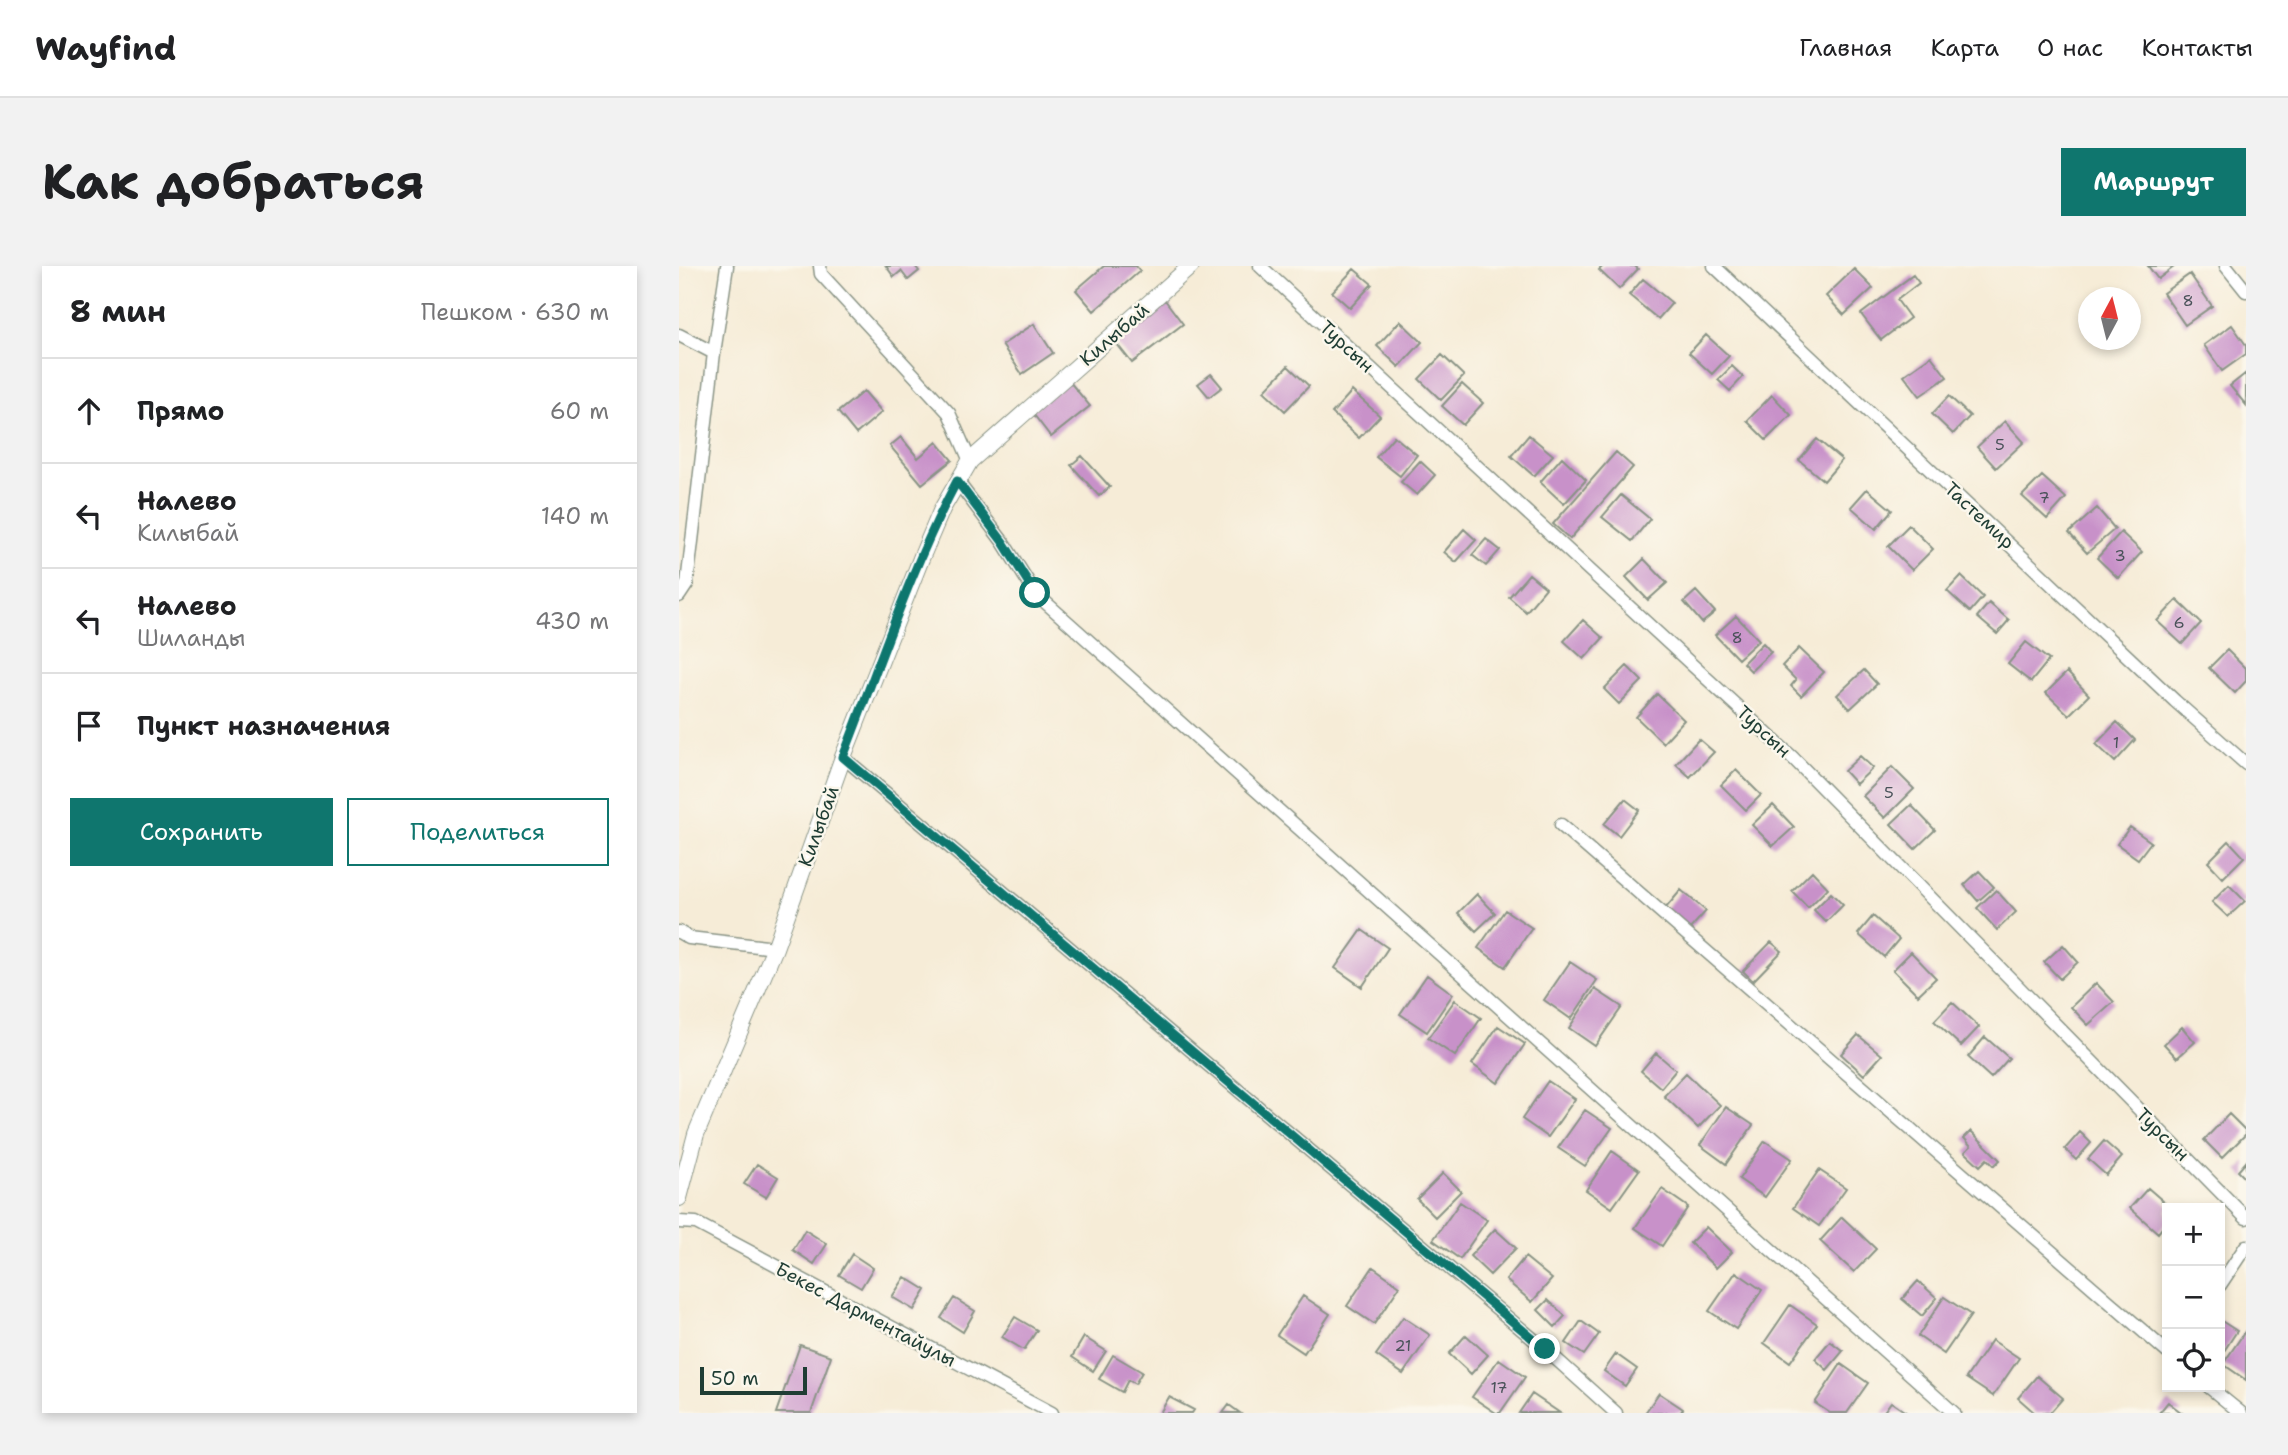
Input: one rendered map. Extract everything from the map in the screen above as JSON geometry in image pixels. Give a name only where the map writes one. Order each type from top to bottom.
[{"type":"street","points":[[679,596],[687,584],[714,352],[727,266]]},
{"type":"street","points":[[820,266],[821,274],[949,413],[970,461]]},
{"type":"street","name":"Килыбай","points":[[679,1198],[696,1134],[775,948],[843,757],[922,556],[957,481],[970,461],[1191,266]]},
{"type":"street","name":"Турсын","points":[[1260,266],[1793,758],[2246,1219]]},
{"type":"street","name":"Тастемир","points":[[1714,266],[2175,701],[2246,764]]},
{"type":"street","points":[[2226,266],[2246,291]]},
{"type":"street","points":[[679,335],[714,352]]},
{"type":"street","points":[[957,481],[1003,542],[1035,593],[1954,1413]]},
{"type":"street","points":[[843,757],[1535,1340],[1616,1413]]},
{"type":"street","points":[[1561,825],[2162,1348]]},
{"type":"street","points":[[679,932],[689,938],[775,948]]},
{"type":"street","name":"Бекес Дарментайулы","points":[[679,1222],[696,1223],[1052,1413]]},
{"type":"street","points":[[2225,1278],[2246,1246]]},
{"type":"street","points":[[2215,1392],[2241,1413]]},
{"type":"building","points":[[886,266],[915,266],[919,271],[908,280],[901,271],[894,277]]},
{"type":"building","points":[[1104,266],[1136,266],[1140,271],[1094,311],[1076,290]]},
{"type":"building","points":[[1603,266],[1635,266],[1638,269],[1619,289],[1599,270]]},
{"type":"building","points":[[2148,266],[2175,266],[2158,279]]},
{"type":"building","points":[[1354,269],[1372,284],[1350,308],[1332,292]]},
{"type":"building","points":[[1854,269],[1873,288],[1844,315],[1826,296]]},
{"type":"building","points":[[2190,274],[2212,306],[2185,325],[2163,293]]},
{"type":"building","points":[[1913,275],[1919,283],[1897,300],[1910,318],[1881,340],[1861,314]]},
{"type":"building","points":[[1643,279],[1672,303],[1658,319],[1629,295]]},
{"type":"building","points":[[1165,300],[1183,324],[1132,363],[1113,339]]},
{"type":"building","points":[[1400,321],[1422,342],[1399,367],[1377,346]]},
{"type":"building","points":[[1034,324],[1053,353],[1022,374],[1002,345]]},
{"type":"building","points":[[2232,325],[2246,345],[2246,354],[2222,371],[2204,345]]},
{"type":"building","points":[[1706,335],[1729,356],[1712,374],[1689,353]]},
{"type":"building","points":[[1442,355],[1464,376],[1441,400],[1419,379]]},
{"type":"building","points":[[1931,356],[1947,377],[1920,396],[1904,375]]},
{"type":"building","points":[[1288,366],[1309,386],[1285,411],[1264,391]]},
{"type":"building","points":[[1732,366],[1743,377],[1730,391],[1718,380]]},
{"type":"building","points":[[2246,373],[2246,405],[2230,386]]},
{"type":"building","points":[[1211,374],[1222,387],[1209,397],[1198,384]]},
{"type":"building","points":[[1069,381],[1090,406],[1051,437],[1031,411]]},
{"type":"building","points":[[1462,384],[1483,403],[1463,425],[1442,406]]},
{"type":"building","points":[[864,391],[882,412],[856,434],[838,412]]},
{"type":"building","points":[[1352,391],[1380,416],[1359,438],[1332,413]]},
{"type":"building","points":[[1772,395],[1791,415],[1766,440],[1747,421]]},
{"type":"building","points":[[1949,396],[1970,416],[1953,434],[1932,414]]},
{"type":"building","points":[[2005,421],[2024,442],[1996,468],[1977,447]]},
{"type":"building","points":[[1529,435],[1553,455],[1534,476],[1511,456]]},
{"type":"building","points":[[1394,436],[1417,455],[1400,476],[1376,457]]},
{"type":"building","points":[[901,437],[918,458],[937,442],[952,460],[922,484],[890,446]]},
{"type":"building","points":[[1817,439],[1842,460],[1824,481],[1799,460]]},
{"type":"building","points":[[1616,452],[1633,467],[1570,539],[1553,524]]},
{"type":"building","points":[[1082,456],[1110,487],[1099,496],[1071,465]]},
{"type":"building","points":[[1562,457],[1586,480],[1564,504],[1540,482]]},
{"type":"building","points":[[1420,461],[1435,475],[1417,495],[1401,482]]},
{"type":"building","points":[[2042,476],[2066,498],[2047,519],[2022,496]]},
{"type":"building","points":[[1867,489],[1892,510],[1876,529],[1851,507]]},
{"type":"building","points":[[1621,495],[1650,519],[1632,541],[1602,517]]},
{"type":"building","points":[[2097,508],[2115,529],[2087,553],[2069,533]]},
{"type":"building","points":[[1909,525],[1933,549],[1912,570],[1888,546]]},
{"type":"building","points":[[1464,529],[1476,540],[1456,562],[1444,552]]},
{"type":"building","points":[[2121,532],[2142,552],[2118,578],[2097,558]]},
{"type":"building","points":[[1486,539],[1500,550],[1486,566],[1472,555]]},
{"type":"building","points":[[1644,559],[1667,583],[1648,600],[1626,577]]},
{"type":"building","points":[[1529,574],[1546,588],[1526,612],[1509,597]]},
{"type":"building","points":[[1961,576],[1983,597],[1970,612],[1947,591]]},
{"type":"building","points":[[1696,591],[1715,612],[1702,623],[1684,602]]},
{"type":"building","points":[[2177,600],[2201,623],[2182,644],[2157,621]]},
{"type":"building","points":[[1989,603],[2009,620],[1997,634],[1977,617]]},
{"type":"building","points":[[1736,616],[1759,640],[1738,659],[1715,635]]},
{"type":"building","points":[[1583,620],[1603,638],[1584,659],[1564,641]]},
{"type":"building","points":[[2026,642],[2049,660],[2031,682],[2008,664]]},
{"type":"building","points":[[1763,643],[1771,652],[1751,671],[1743,663]]},
{"type":"building","points":[[1799,648],[1824,672],[1801,696],[1791,686],[1796,680],[1782,666]]},
{"type":"building","points":[[2227,650],[2246,669],[2246,681],[2235,693],[2209,668]]},
{"type":"building","points":[[1627,666],[1642,681],[1619,704],[1604,689]]},
{"type":"building","points":[[1864,670],[1877,684],[1850,709],[1837,695]]},
{"type":"building","points":[[2067,672],[2089,695],[2069,715],[2046,693]]},
{"type":"building","points":[[1657,694],[1684,720],[1663,743],[1636,717]]},
{"type":"building","points":[[2117,722],[2135,740],[2115,762],[2096,744]]},
{"type":"building","points":[[1699,739],[1714,752],[1690,777],[1676,764]]},
{"type":"building","points":[[1860,756],[1873,768],[1856,784],[1844,771]]},
{"type":"building","points":[[1892,767],[1914,789],[1885,818],[1863,796]]},
{"type":"building","points":[[1736,770],[1761,795],[1746,810],[1721,785]]},
{"type":"building","points":[[1625,799],[1639,810],[1619,836],[1604,824]]},
{"type":"building","points":[[1773,805],[1794,827],[1773,846],[1752,825]]},
{"type":"building","points":[[1911,805],[1935,830],[1915,849],[1891,824]]},
{"type":"building","points":[[2130,827],[2151,842],[2138,859],[2117,844]]},
{"type":"building","points":[[2229,841],[2244,857],[2223,878],[2208,862]]},
{"type":"building","points":[[1812,871],[1828,888],[1808,908],[1792,891]]},
{"type":"building","points":[[1979,871],[1994,887],[1978,901],[1964,885]]},
{"type":"building","points":[[2229,885],[2245,901],[2228,917],[2212,902]]},
{"type":"building","points":[[1681,890],[1706,911],[1689,930],[1665,909]]},
{"type":"building","points":[[1996,890],[2016,912],[1997,930],[1977,908]]},
{"type":"building","points":[[1831,893],[1843,905],[1826,922],[1814,910]]},
{"type":"building","points":[[1477,894],[1495,913],[1476,931],[1458,913]]},
{"type":"building","points":[[1505,910],[1532,928],[1505,967],[1478,948]]},
{"type":"building","points":[[1873,916],[1899,939],[1884,957],[1858,934]]},
{"type":"building","points":[[1362,930],[1388,948],[1362,987],[1335,968]]},
{"type":"building","points":[[1771,942],[1782,951],[1753,981],[1743,971]]},
{"type":"building","points":[[2063,945],[2078,962],[2060,979],[2044,962]]},
{"type":"building","points":[[1911,952],[1936,978],[1918,995],[1893,970]]},
{"type":"building","points":[[1570,962],[1597,980],[1571,1019],[1544,1000]]},
{"type":"building","points":[[1427,975],[1453,994],[1427,1032],[1400,1014]]},
{"type":"building","points":[[2096,983],[2114,1002],[2088,1025],[2071,1007]]},
{"type":"building","points":[[1595,989],[1622,1007],[1595,1046],[1569,1028]]},
{"type":"building","points":[[1455,1000],[1481,1018],[1455,1056],[1428,1038]]},
{"type":"building","points":[[1952,1002],[1979,1027],[1961,1046],[1934,1021]]},
{"type":"building","points":[[1498,1026],[1525,1044],[1498,1083],[1472,1064]]},
{"type":"building","points":[[2182,1027],[2195,1042],[2177,1058],[2164,1044]]},
{"type":"building","points":[[1858,1035],[1882,1055],[1864,1075],[1841,1054]]},
{"type":"building","points":[[1985,1037],[2009,1058],[1991,1078],[1968,1057]]},
{"type":"building","points":[[1656,1053],[1676,1070],[1661,1088],[1641,1071]]},
{"type":"building","points":[[1686,1073],[1720,1105],[1698,1128],[1664,1096]]},
{"type":"building","points":[[1548,1081],[1575,1099],[1548,1137],[1522,1119]]},
{"type":"building","points":[[1726,1107],[1753,1125],[1726,1164],[1700,1145]]},
{"type":"building","points":[[1585,1110],[1612,1128],[1585,1166],[1558,1148]]},
{"type":"building","points":[[2229,1114],[2246,1134],[2222,1158],[2204,1140]]},
{"type":"building","points":[[1971,1131],[2000,1160],[1994,1166],[1987,1159],[1980,1166],[1965,1152],[1971,1146],[1964,1138]]},
{"type":"building","points":[[2080,1132],[2091,1143],[2076,1160],[2065,1149]]},
{"type":"building","points":[[1765,1141],[1792,1159],[1765,1197],[1739,1179]]},
{"type":"building","points":[[2104,1141],[2122,1157],[2106,1175],[2088,1159]]},
{"type":"building","points":[[1612,1151],[1639,1170],[1612,1208],[1586,1190]]},
{"type":"building","points":[[2246,1162],[2246,1179],[2238,1171]]},
{"type":"building","points":[[757,1164],[778,1177],[766,1197],[744,1184]]},
{"type":"building","points":[[1819,1170],[1846,1188],[1819,1226],[1793,1208]]},
{"type":"building","points":[[1443,1173],[1461,1191],[1435,1217],[1417,1199]]},
{"type":"building","points":[[2148,1188],[2165,1203],[2162,1203],[2162,1228],[2158,1233],[2130,1208]]},
{"type":"building","points":[[1662,1189],[1688,1207],[1662,1246],[1635,1228]]},
{"type":"building","points":[[1460,1202],[1487,1220],[1460,1259],[1433,1240]]},
{"type":"building","points":[[1842,1217],[1876,1249],[1854,1272],[1820,1241]]},
{"type":"building","points":[[1706,1227],[1732,1252],[1716,1268],[1690,1243]]},
{"type":"building","points":[[1495,1229],[1516,1248],[1490,1275],[1470,1256]]},
{"type":"building","points":[[805,1230],[827,1244],[814,1264],[793,1250]]},
{"type":"building","points":[[852,1254],[873,1268],[861,1288],[839,1275]]},
{"type":"building","points":[[1525,1257],[1552,1279],[1532,1302],[1506,1280]]},
{"type":"building","points":[[1373,1267],[1400,1286],[1374,1324],[1347,1306]]},
{"type":"building","points":[[1736,1272],[1762,1290],[1736,1329],[1709,1311]]},
{"type":"building","points":[[905,1277],[926,1290],[914,1310],[892,1297]]},
{"type":"building","points":[[1918,1281],[1937,1298],[1922,1316],[1902,1299]]},
{"type":"building","points":[[1303,1296],[1330,1314],[1304,1353],[1277,1335]]},
{"type":"building","points":[[1944,1297],[1971,1315],[1944,1354],[1918,1336]]},
{"type":"building","points":[[954,1298],[975,1311],[963,1332],[941,1318]]},
{"type":"building","points":[[1548,1300],[1565,1316],[1555,1327],[1538,1310]]},
{"type":"building","points":[[1790,1305],[1817,1324],[1790,1362],[1764,1343]]},
{"type":"building","points":[[1015,1317],[1037,1330],[1024,1350],[1002,1337]]},
{"type":"building","points":[[1403,1317],[1430,1335],[1403,1374],[1376,1355]]},
{"type":"building","points":[[1581,1321],[1599,1334],[1584,1355],[1566,1343]]},
{"type":"building","points":[[2225,1323],[2237,1331],[2225,1349]]},
{"type":"building","points":[[2246,1330],[2246,1380],[2225,1365],[2225,1361]]},
{"type":"building","points":[[1466,1335],[1488,1355],[1471,1374],[1449,1354]]},
{"type":"building","points":[[1084,1337],[1106,1351],[1093,1371],[1072,1357]]},
{"type":"building","points":[[1992,1340],[2019,1358],[1993,1396],[1966,1378]]},
{"type":"building","points":[[1830,1341],[1843,1351],[1827,1370],[1815,1359]]},
{"type":"building","points":[[800,1345],[831,1356],[811,1413],[776,1413]]},
{"type":"building","points":[[1616,1354],[1637,1369],[1625,1386],[1604,1371]]},
{"type":"building","points":[[1113,1355],[1142,1372],[1135,1384],[1128,1380],[1122,1392],[1099,1379]]},
{"type":"building","points":[[1499,1359],[1525,1377],[1500,1413],[1496,1413],[1472,1397]]},
{"type":"building","points":[[1841,1364],[1868,1383],[1847,1413],[1830,1413],[1815,1403]]},
{"type":"building","points":[[2037,1376],[2063,1398],[2050,1413],[2035,1413],[2018,1398]]},
{"type":"building","points":[[1659,1393],[1683,1409],[1680,1413],[1645,1413]]},
{"type":"building","points":[[1532,1394],[1560,1413],[1519,1413]]},
{"type":"building","points":[[1169,1397],[1194,1410],[1192,1413],[1160,1413]]},
{"type":"building","points":[[1891,1402],[1907,1413],[1883,1413]]},
{"type":"building","points":[[2168,1402],[2182,1413],[2159,1413]]},
{"type":"building","points":[[1229,1405],[1240,1413],[1223,1413]]},
{"type":"route","points":[[1035,593],[1003,542],[957,481],[922,556],[843,757],[1545,1349]]}]
